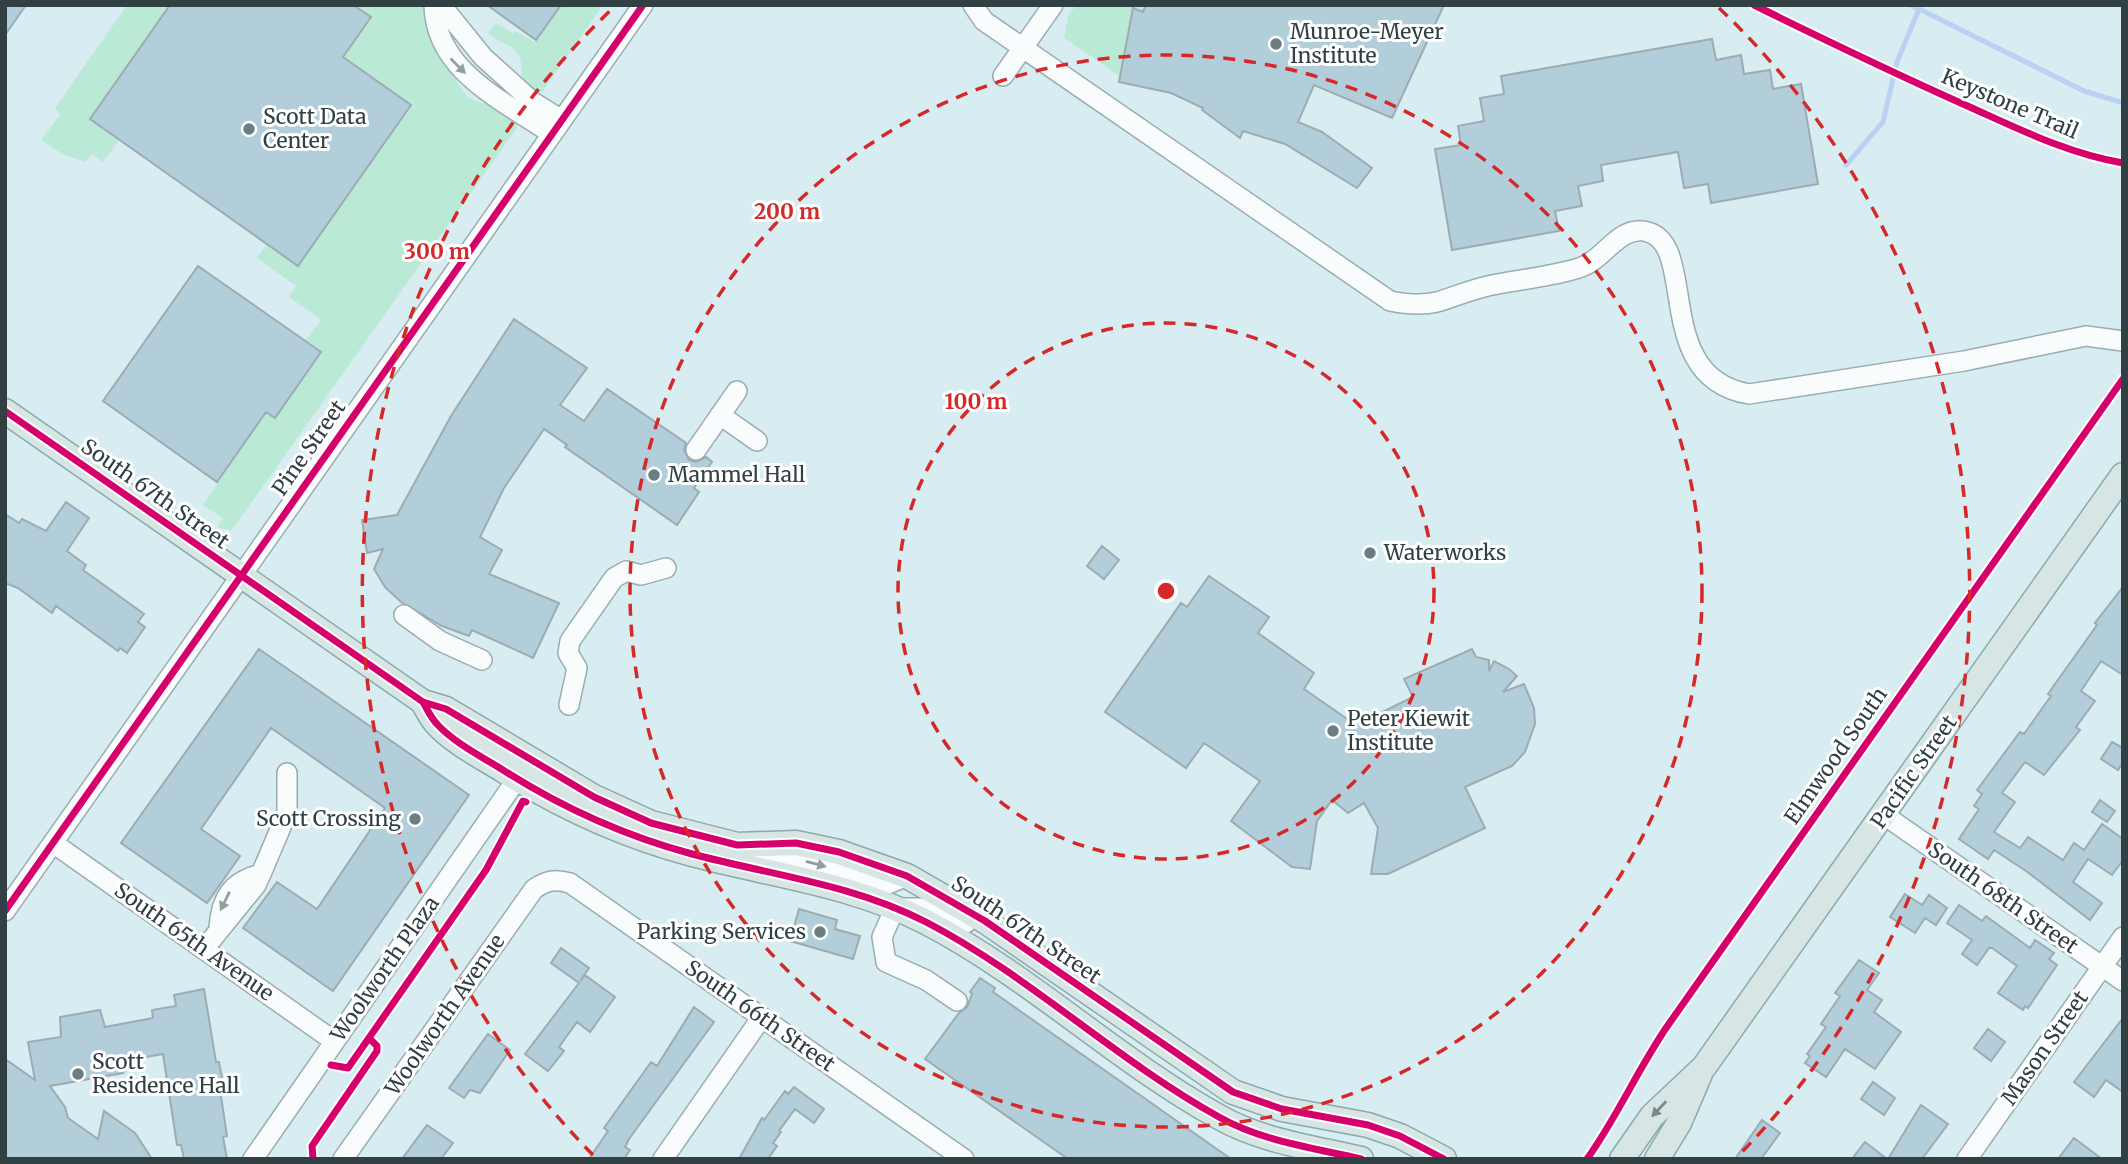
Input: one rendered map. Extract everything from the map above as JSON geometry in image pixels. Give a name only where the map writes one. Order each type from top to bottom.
[{"type":"main road","name":"South 67th Street","points":[[5,411],[423,702],[446,709],[583,791],[651,823],[737,845],[807,845],[839,852],[907,876],[985,921],[1233,1092],[1282,1109],[1368,1125],[1400,1136],[1444,1159]]},
{"type":"main road","name":"Pacific Street","points":[[1622,1159],[1652,1116],[1703,1067],[2123,475]]},
{"type":"main road","name":"South 67th Street","points":[[423,702],[437,725],[516,779],[608,825],[668,847],[859,894],[895,908],[928,923],[1185,1096],[1244,1129],[1308,1153],[1361,1159]]},
{"type":"main road","name":"Pacific Street","points":[[1657,1159],[1679,1123],[1703,1067]]},
{"type":"main road","points":[[1185,1096],[1292,1123],[1315,1115]]},
{"type":"street","points":[[434,5],[436,30],[450,58],[466,74],[557,127]]},
{"type":"street","points":[[441,5],[483,57],[557,127]]},
{"type":"street","name":"Pine Street","points":[[5,911],[643,5]]},
{"type":"street","points":[[973,5],[984,21],[1390,301],[1409,305],[1437,302],[1458,292],[1586,265],[1620,238],[1634,230],[1645,230],[1667,246],[1688,345],[1697,362],[1729,390],[1749,394],[1964,360],[2086,337],[2123,341]]},
{"type":"street","points":[[1003,76],[1053,5]]},
{"type":"street","points":[[696,450],[737,391]]},
{"type":"street","points":[[720,415],[757,441]]},
{"type":"street","points":[[569,705],[577,668],[568,653],[570,641],[614,578],[626,571],[641,575],[666,568]]},
{"type":"street","points":[[404,615],[440,641],[482,660]]},
{"type":"street","points":[[204,949],[219,927],[232,917],[261,874],[287,813],[287,774]]},
{"type":"street","name":"Woolworth Plaza","points":[[253,1159],[516,779]]},
{"type":"street","name":"South 68th Street","points":[[1884,815],[2123,981]]},
{"type":"street","name":"South 65th Avenue","points":[[53,843],[334,1041]]},
{"type":"street","points":[[750,866],[773,856],[807,861],[888,884],[907,876]]},
{"type":"street","name":"South 66th Street","points":[[553,880],[570,883],[964,1159]]},
{"type":"street","name":"Woolworth Avenue","points":[[343,1159],[534,889],[553,880]]},
{"type":"street","points":[[957,1001],[926,980],[886,962],[882,937],[895,908],[937,908],[1077,994],[1105,1004]]},
{"type":"street","name":"Mason Street","points":[[1967,1159],[2123,937]]},
{"type":"street","points":[[663,1159],[762,1017]]},
{"type":"green space","points":[[127,5],[170,5],[90,119],[119,140],[103,162],[92,154],[85,162],[62,154],[41,140],[60,115],[55,108]]},
{"type":"green space","points":[[353,5],[425,5],[462,90],[474,100],[510,112],[517,128],[232,530],[217,528],[223,518],[203,505],[266,412],[275,418],[321,352],[305,341],[321,320],[289,297],[296,286],[257,258],[267,244],[298,265],[411,105],[343,57],[370,18]]},
{"type":"green space","points":[[561,5],[603,5],[543,91],[538,92],[522,80],[522,68],[517,53],[488,33],[496,23],[535,42]]},
{"type":"green space","points":[[1076,5],[1146,5],[1143,12],[1133,8],[1120,76],[1064,38],[1068,16]]},
{"type":"building","points":[[5,5],[26,5],[5,35]]},
{"type":"building","name":"Scott Data Center","points":[[170,5],[353,5],[371,17],[343,57],[411,105],[298,266],[90,119]]},
{"type":"building","points":[[487,5],[561,5],[536,40]]},
{"type":"building","name":"Munroe-Meyer Institute","points":[[1146,5],[1444,5],[1392,118],[1314,85],[1298,122],[1322,132],[1372,168],[1357,188],[1285,144],[1243,131],[1240,138],[1202,110],[1203,108],[1171,93],[1119,82],[1133,8],[1143,12]]},
{"type":"building","points":[[1712,39],[1716,60],[1741,55],[1744,74],[1770,70],[1773,89],[1801,84],[1818,184],[1711,203],[1708,184],[1684,188],[1678,152],[1601,165],[1603,181],[1578,186],[1582,206],[1555,211],[1559,231],[1452,250],[1435,149],[1461,145],[1458,126],[1484,121],[1480,98],[1504,94],[1501,76]]},
{"type":"building","points":[[198,266],[321,352],[275,418],[266,412],[217,482],[103,401]]},
{"type":"building","name":"Mammel Hall","points":[[514,319],[587,368],[560,405],[584,421],[607,389],[686,443],[684,450],[689,460],[696,462],[706,457],[712,462],[694,488],[699,492],[677,525],[565,447],[567,445],[544,429],[504,488],[480,537],[502,550],[489,574],[559,603],[533,658],[472,630],[469,636],[442,626],[401,602],[385,587],[374,569],[383,549],[367,553],[362,520],[397,515],[451,416]]},
{"type":"building","points":[[66,502],[89,518],[67,551],[86,565],[83,570],[144,614],[138,622],[145,627],[127,653],[120,648],[118,651],[56,606],[52,613],[18,588],[5,583],[5,514],[19,523],[22,519],[46,531]]},
{"type":"building","points":[[1102,546],[1119,560],[1104,579],[1087,566]]},
{"type":"building","name":"Peter Kiewit Institute","points":[[1209,576],[1269,617],[1258,633],[1314,673],[1304,689],[1356,725],[1413,697],[1404,679],[1472,649],[1476,657],[1489,660],[1489,671],[1494,661],[1517,676],[1503,692],[1524,684],[1534,708],[1535,724],[1525,752],[1512,766],[1465,787],[1485,828],[1388,874],[1371,874],[1378,828],[1364,803],[1348,813],[1332,800],[1317,821],[1310,869],[1292,867],[1231,821],[1260,781],[1204,743],[1186,768],[1105,712],[1181,603],[1187,607]]},
{"type":"building","points":[[2123,587],[2123,675],[2101,661],[2081,691],[2095,701],[2076,727],[2080,730],[2044,775],[2025,762],[2002,793],[2015,802],[1994,832],[2020,848],[2028,837],[2063,860],[2074,843],[2084,850],[2102,824],[2123,839],[2123,860],[2112,875],[2088,859],[2073,882],[2102,903],[2090,920],[1994,850],[1988,859],[1959,839],[1979,809],[1974,806],[1982,794],[1977,790],[2020,732],[2024,734],[2051,696],[2048,694],[2097,625],[2095,623]]},
{"type":"building","name":"Scott Crossing","points":[[259,649],[469,795],[333,991],[243,928],[277,882],[317,909],[385,808],[271,728],[201,829],[240,856],[207,903],[121,843]]},
{"type":"building","points":[[2112,742],[2123,748],[2123,762],[2118,770],[2101,759]]},
{"type":"building","points":[[2100,800],[2115,811],[2107,822],[2092,812]]},
{"type":"building","points":[[1905,894],[1922,905],[1929,895],[1947,908],[1936,925],[1925,918],[1915,933],[1890,917]]},
{"type":"building","points":[[1959,905],[1982,921],[1986,916],[2030,948],[2035,940],[2054,953],[2049,959],[2057,965],[2028,1008],[2025,1006],[2023,1010],[1998,993],[2017,966],[1992,948],[1989,948],[1977,965],[1962,954],[1972,940],[1947,923]]},
{"type":"building","name":"Parking Services","points":[[799,909],[837,920],[835,929],[860,936],[853,959],[790,941]]},
{"type":"building","points":[[561,948],[589,968],[580,981],[585,975],[615,997],[590,1032],[577,1022],[559,1047],[564,1051],[548,1071],[525,1054],[579,983],[551,963]]},
{"type":"building","points":[[1859,960],[1879,973],[1867,990],[1882,1000],[1874,1012],[1901,1032],[1875,1069],[1845,1049],[1826,1077],[1805,1063],[1810,1056],[1807,1054],[1826,1027],[1821,1024],[1840,996],[1835,993]]},
{"type":"building","points":[[980,978],[995,988],[993,992],[1231,1159],[1068,1159],[925,1059],[959,1013],[967,1007],[972,994],[970,992]]},
{"type":"building","name":"Scott Residence Hall","points":[[204,989],[216,1062],[219,1062],[223,1083],[219,1083],[227,1136],[223,1137],[227,1159],[184,1159],[181,1145],[177,1145],[163,1054],[134,1059],[123,1073],[50,1086],[65,1107],[68,1118],[98,1139],[104,1111],[135,1133],[152,1159],[5,1159],[5,1059],[35,1080],[28,1042],[61,1037],[60,1017],[100,1010],[105,1027],[153,1018],[152,1010],[176,1006],[174,995]]},
{"type":"building","points":[[694,1007],[714,1022],[629,1139],[625,1147],[630,1150],[624,1159],[589,1159],[608,1131],[604,1128],[651,1062],[657,1066]]},
{"type":"building","points":[[2123,1018],[2123,1092],[2106,1080],[2094,1097],[2074,1082]]},
{"type":"building","points":[[1988,1029],[2005,1042],[1991,1061],[1974,1048]]},
{"type":"building","points":[[488,1034],[510,1050],[480,1093],[470,1090],[464,1098],[449,1088]]},
{"type":"building","points":[[1873,1082],[1895,1098],[1884,1115],[1861,1099]]},
{"type":"building","points":[[794,1087],[824,1109],[814,1123],[795,1109],[779,1131],[781,1132],[773,1143],[777,1146],[768,1159],[739,1159],[762,1118],[764,1120],[785,1091],[788,1094]]},
{"type":"building","points":[[1921,1105],[1948,1124],[1922,1159],[1888,1159]]},
{"type":"building","points":[[1762,1120],[1780,1133],[1761,1159],[1735,1159]]},
{"type":"building","points":[[427,1125],[453,1143],[441,1159],[402,1159]]},
{"type":"building","points":[[2074,1138],[2102,1159],[2058,1159]]},
{"type":"building","points":[[1865,1142],[1887,1159],[1852,1159]]},
{"type":"waterway","points":[[1911,5],[2084,91],[2123,103]]},
{"type":"waterway","points":[[1846,165],[1883,122],[1897,62],[1919,9]]},
{"type":"cycle path","points":[[5,911],[643,5]]},
{"type":"cycle path","name":"Keystone Trail","points":[[1754,5],[2021,130],[2081,153],[2123,163]]},
{"type":"cycle path","name":"Elmwood South","points":[[1587,1159],[1666,1028],[2123,379]]},
{"type":"cycle path","points":[[5,411],[423,702],[446,709],[594,797],[651,823],[737,845],[796,843],[839,852],[907,876],[985,921],[1233,1092],[1282,1109],[1368,1125],[1400,1136],[1444,1159]]},
{"type":"cycle path","points":[[423,702],[435,722],[459,743],[571,808],[667,847],[840,889],[898,909],[926,922],[1001,967],[1144,1070],[1219,1117],[1270,1138],[1361,1159]]},
{"type":"cycle path","points":[[331,1065],[348,1068],[486,870],[523,801],[526,802]]},
{"type":"cycle path","points":[[313,1159],[312,1146],[377,1051],[377,1046],[369,1038]]},
{"type":"place","name":"Munroe-Meyer Institute","points":[[1276,44]]},
{"type":"place","name":"Scott Data Center","points":[[249,129]]},
{"type":"place","name":"Mammel Hall","points":[[654,475]]},
{"type":"place","name":"Waterworks","points":[[1370,553]]},
{"type":"place","name":"Peter Kiewit Institute","points":[[1333,731]]},
{"type":"place","name":"Scott Crossing","points":[[415,819]]},
{"type":"place","name":"Parking Services","points":[[820,932]]},
{"type":"place","name":"Scott Residence Hall","points":[[78,1074]]}]
